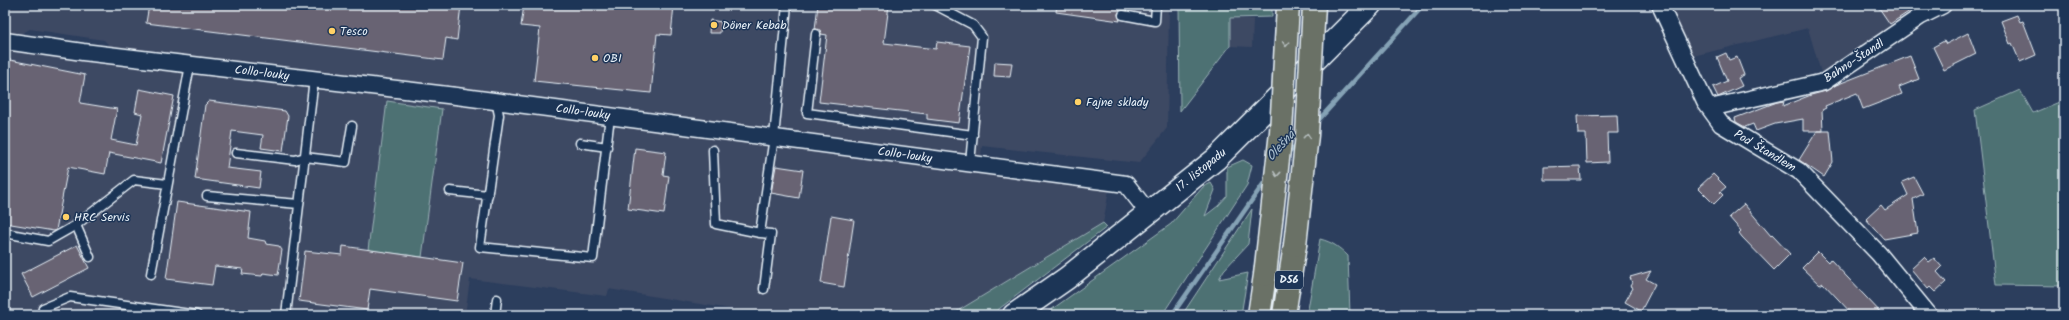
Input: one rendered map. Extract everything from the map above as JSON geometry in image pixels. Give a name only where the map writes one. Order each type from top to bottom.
[{"type":"highway","name":"D56","points":[[1259,315],[1281,132],[1288,5]]},
{"type":"highway","name":"D56","points":[[1284,315],[1295,245],[1307,135],[1314,5]]},
{"type":"main road","name":"17. listopadu","points":[[1014,315],[1067,278],[1216,159],[1370,5]]},
{"type":"street","name":"Pod Štandlem","points":[[1660,5],[1710,108],[1721,124],[1799,171],[1879,254],[1929,315]]},
{"type":"street","name":"Bahno-Štandl","points":[[1710,108],[1824,82],[1921,16],[1943,5]]},
{"type":"street","name":"Collo-louky","points":[[5,41],[496,101],[1126,184],[1148,212]]},
{"type":"lane","points":[[760,233],[774,137],[787,5]]},
{"type":"lane","points":[[935,5],[973,25],[982,36],[970,163]]},
{"type":"lane","points":[[1123,15],[1155,21],[1156,5]]},
{"type":"lane","points":[[816,34],[807,113],[973,135]]},
{"type":"lane","points":[[151,274],[190,64]]},
{"type":"lane","points":[[286,315],[314,79]]},
{"type":"lane","points":[[496,101],[499,115],[480,246],[593,258],[610,116]]},
{"type":"lane","points":[[236,153],[295,160],[305,157],[346,162],[352,126]]},
{"type":"lane","points":[[580,143],[606,147]]},
{"type":"lane","points":[[713,150],[716,224],[771,234],[764,289]]},
{"type":"lane","points":[[5,233],[48,241],[76,225],[134,180],[167,184]]},
{"type":"lane","points":[[450,191],[488,195]]},
{"type":"lane","points":[[207,196],[299,204]]},
{"type":"lane","points":[[76,225],[90,257]]},
{"type":"lane","points":[[42,315],[43,308],[70,297],[197,315]]},
{"type":"lane","points":[[495,315],[497,299]]},
{"type":"shaded area","points":[[5,5],[1169,5],[1167,128],[1139,163],[982,146],[980,169],[1109,190],[1103,223],[951,315],[767,315],[609,289],[607,296],[470,279],[465,315],[6,315],[5,49],[792,147],[793,131],[112,48],[104,40],[30,29],[17,36],[5,33]]},
{"type":"shaded area","points":[[1666,5],[1933,5],[1822,76],[1808,28],[1689,57]]},
{"type":"shaded area","points":[[1230,18],[1253,19],[1252,47],[1230,46]]},
{"type":"green space","points":[[1179,5],[1272,5],[1272,17],[1230,18],[1230,46],[1180,111]]},
{"type":"green space","points":[[2020,90],[2033,113],[2064,100],[2064,286],[1996,285],[1975,110]]},
{"type":"green space","points":[[387,101],[442,109],[422,257],[368,250]]},
{"type":"green space","points":[[1243,160],[1252,165],[1247,185],[1162,315],[1044,315],[1171,224],[1203,187],[1211,183],[1215,190],[1205,216],[1218,206],[1227,196],[1227,167]]},
{"type":"green space","points":[[1252,209],[1248,244],[1224,270],[1219,279],[1248,273],[1241,315],[1182,315]]},
{"type":"green space","points":[[1103,223],[1107,227],[991,315],[951,315]]},
{"type":"green space","points":[[1320,239],[1335,245],[1348,256],[1350,315],[1307,315]]},
{"type":"building","name":"Tesco","points":[[149,5],[461,5],[457,40],[446,38],[443,60],[146,23]]},
{"type":"building","name":"OBI","points":[[524,5],[674,5],[671,35],[657,34],[651,93],[534,81],[540,28],[521,26]]},
{"type":"building","points":[[818,5],[889,5],[884,43],[936,49],[937,42],[970,46],[959,123],[927,119],[927,114],[819,102],[827,35],[821,34],[820,30],[815,29]]},
{"type":"building","points":[[1057,5],[1122,5],[1118,14],[1120,21],[1056,12]]},
{"type":"building","points":[[1877,5],[1919,5],[1890,24]]},
{"type":"building","points":[[2017,15],[2020,22],[2023,21],[2036,55],[2020,62],[2012,43],[2010,44],[2001,21]]},
{"type":"building","points":[[710,20],[721,22],[720,33],[709,33]]},
{"type":"building","points":[[1968,33],[1976,54],[1944,70],[1933,47],[1944,41],[1946,44]]},
{"type":"building","points":[[1726,53],[1729,60],[1737,57],[1744,75],[1738,78],[1742,86],[1718,97],[1713,87],[1727,81],[1717,57]]},
{"type":"building","points":[[1910,56],[1919,79],[1899,87],[1902,94],[1863,109],[1857,93],[1825,106],[1826,108],[1822,110],[1823,131],[1803,131],[1803,119],[1775,124],[1756,131],[1753,124],[1745,127],[1736,122],[1735,118],[1777,102],[1784,101],[1783,106],[1826,91],[1836,85]]},
{"type":"building","points":[[5,59],[85,75],[80,103],[117,109],[111,140],[136,145],[142,114],[135,112],[139,89],[174,96],[161,163],[109,153],[105,174],[68,167],[56,230],[54,231],[5,223]]},
{"type":"building","points":[[995,62],[1012,63],[1010,77],[994,76]]},
{"type":"building","points":[[209,101],[285,111],[288,116],[283,151],[261,148],[263,135],[232,131],[227,168],[261,172],[259,188],[195,179],[205,105]]},
{"type":"building","points":[[1617,115],[1618,133],[1607,133],[1608,162],[1587,163],[1586,134],[1578,134],[1577,116]]},
{"type":"building","points":[[1817,131],[1830,131],[1833,162],[1824,177],[1799,160]]},
{"type":"building","points":[[635,148],[666,152],[663,175],[669,176],[664,214],[628,209]]},
{"type":"building","points":[[776,166],[803,170],[799,198],[771,193]]},
{"type":"building","points":[[1580,166],[1581,180],[1544,180],[1544,167]]},
{"type":"building","points":[[1713,174],[1726,187],[1720,192],[1723,195],[1714,204],[1698,188]]},
{"type":"building","points":[[1914,177],[1923,194],[1913,199],[1918,233],[1884,239],[1866,219],[1881,205],[1885,210],[1908,195],[1902,182]]},
{"type":"building","points":[[177,202],[251,212],[248,238],[265,241],[266,244],[279,246],[282,250],[278,275],[263,273],[262,276],[242,274],[243,269],[215,266],[212,285],[166,279]]},
{"type":"building","points":[[1744,204],[1771,236],[1772,235],[1790,254],[1774,270],[1742,237],[1739,233],[1741,231],[1729,217]]},
{"type":"building","points":[[831,216],[854,220],[844,287],[821,283]]},
{"type":"building","points":[[77,245],[89,268],[33,297],[21,274]]},
{"type":"building","points":[[343,246],[463,263],[457,301],[370,289],[367,310],[299,301],[305,251],[342,255]]},
{"type":"building","points":[[1818,252],[1828,262],[1830,259],[1883,315],[1853,315],[1823,283],[1820,285],[1802,268]]},
{"type":"building","points":[[1924,257],[1929,262],[1934,258],[1942,267],[1937,272],[1946,282],[1935,292],[1930,287],[1928,289],[1911,269]]},
{"type":"building","points":[[1651,271],[1646,279],[1655,284],[1641,311],[1625,302],[1633,288],[1630,286],[1632,283],[1630,277]]},
{"type":"waterway","name":"Olešná","points":[[1315,124],[1423,5]]},
{"type":"waterway","name":"Olešná","points":[[1286,156],[1298,143]]},
{"type":"waterway","name":"Olešná","points":[[1172,315],[1268,177]]},
{"type":"place","name":"Döner Kebab","points":[[714,25]]},
{"type":"place","name":"Tesco","points":[[332,31]]},
{"type":"place","name":"OBI","points":[[595,58]]},
{"type":"place","name":"Fajne sklady","points":[[1078,102]]},
{"type":"place","name":"HRC Servis","points":[[66,217]]}]
